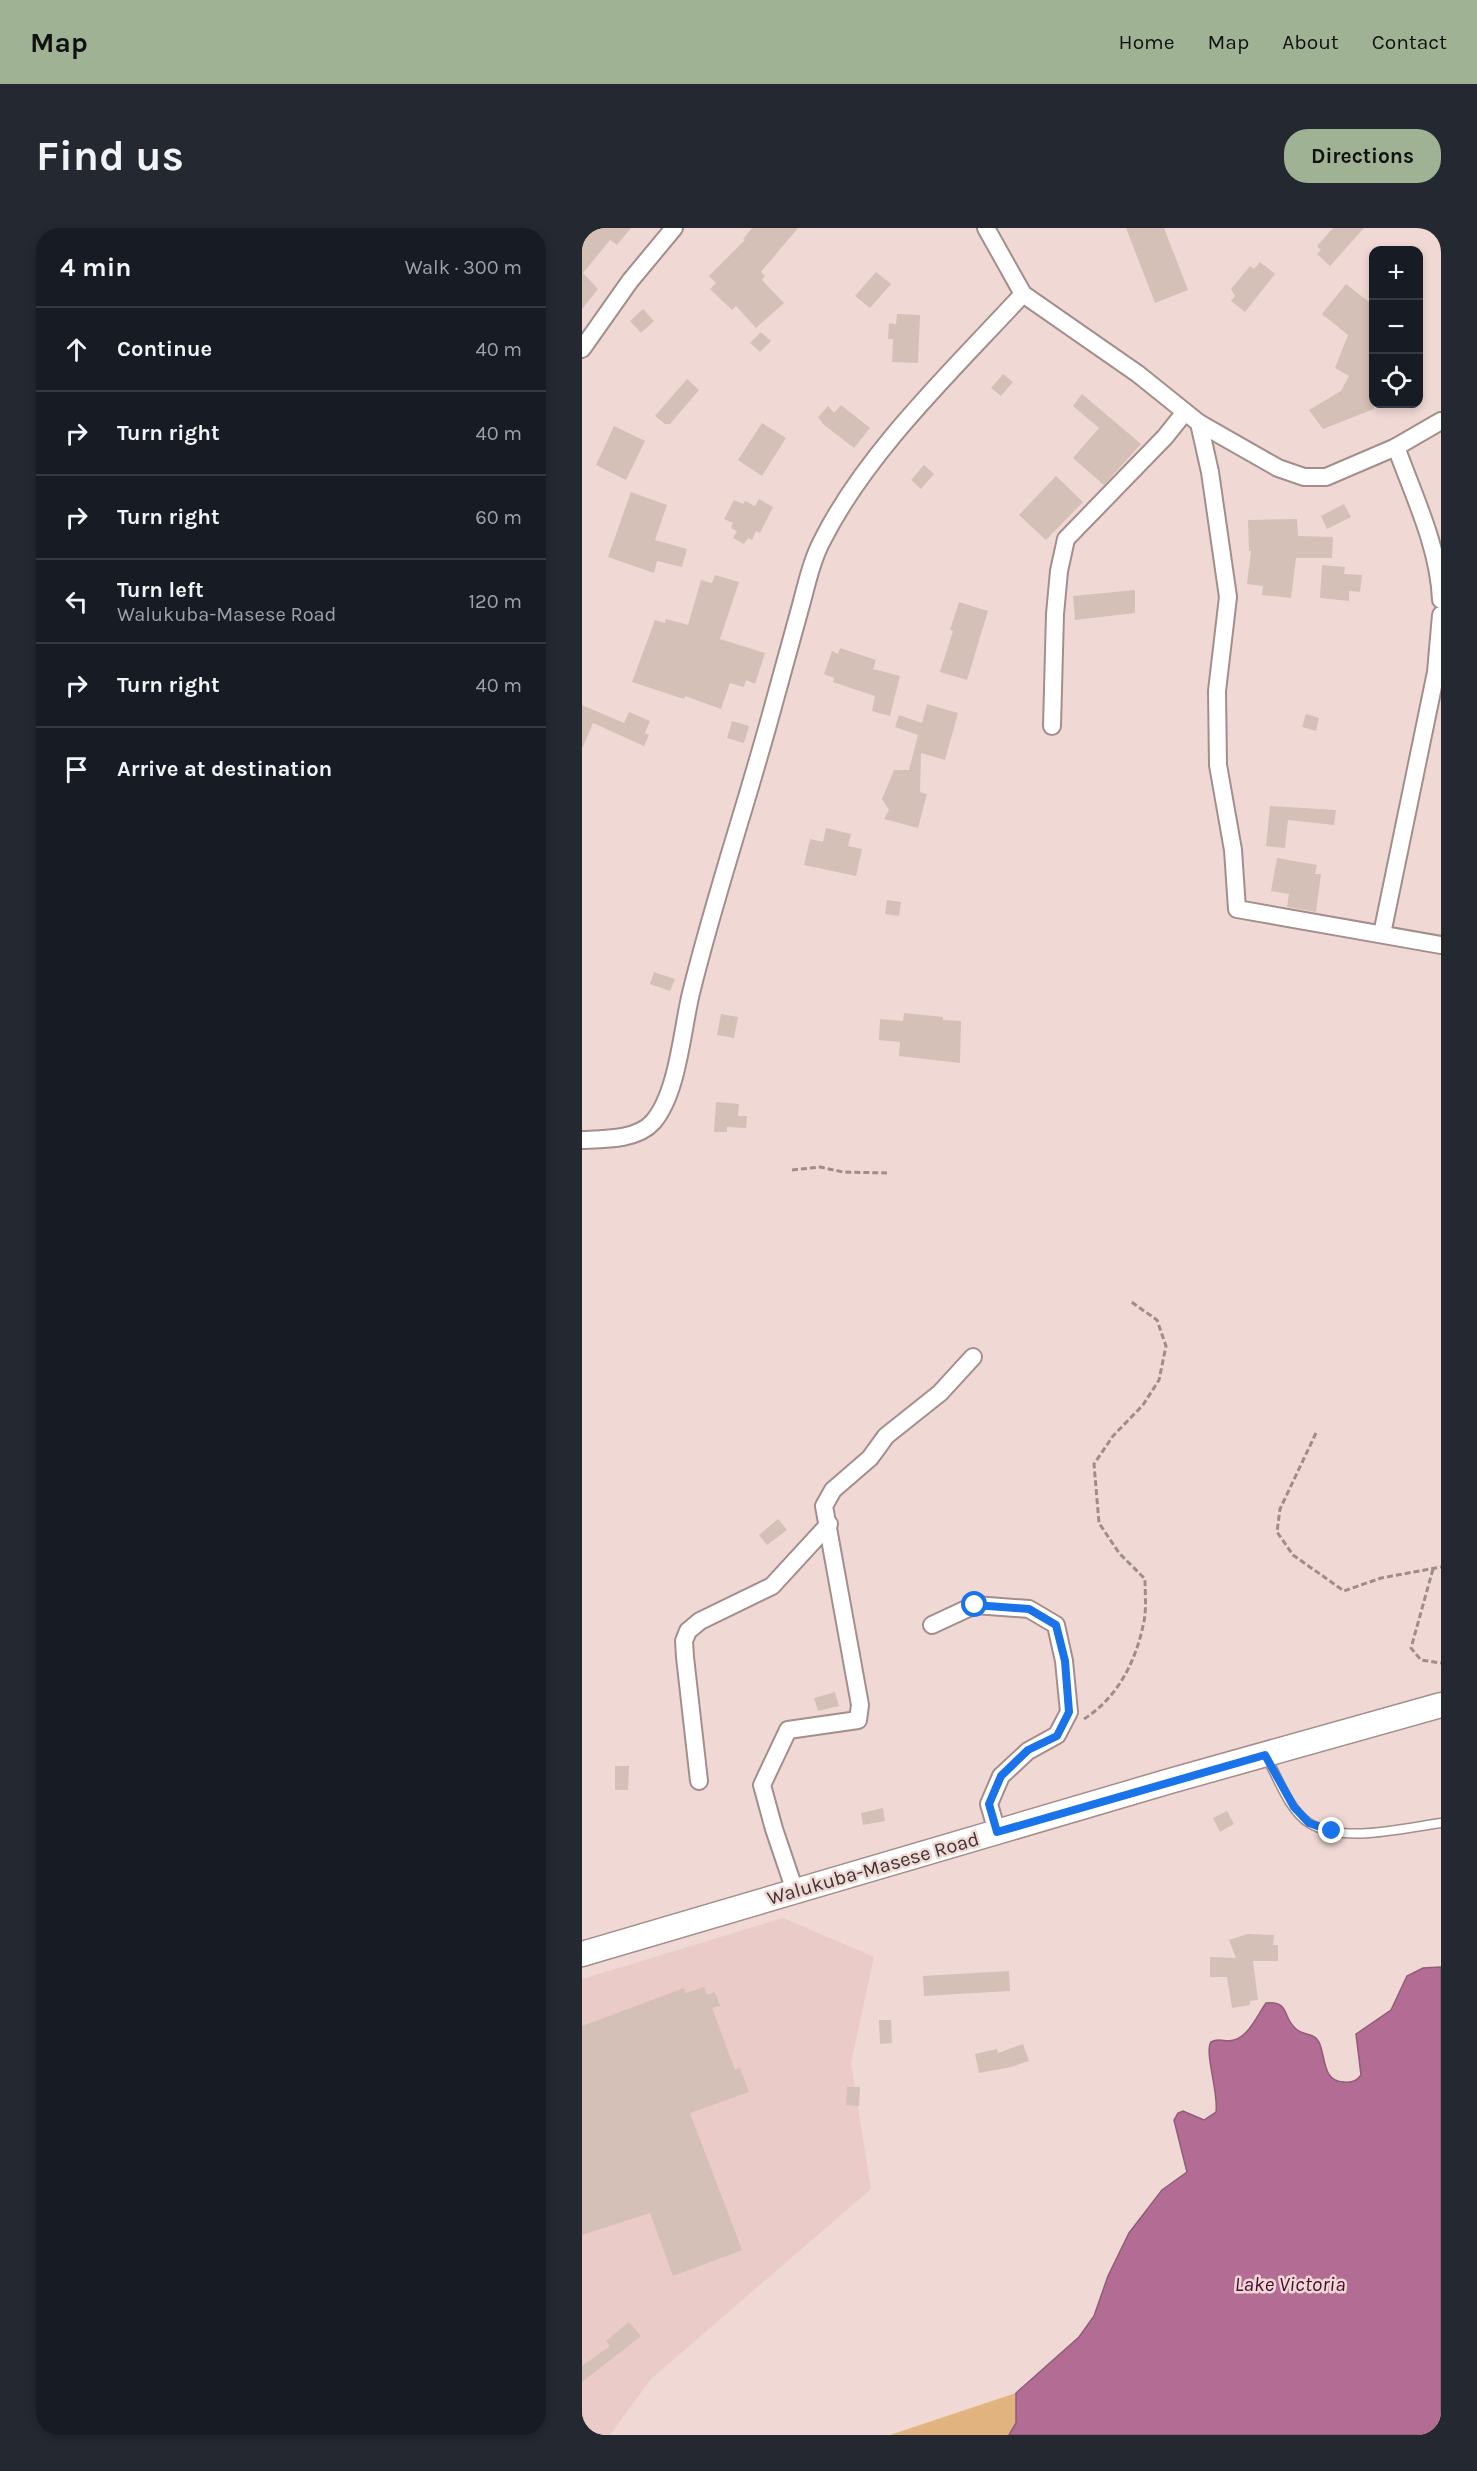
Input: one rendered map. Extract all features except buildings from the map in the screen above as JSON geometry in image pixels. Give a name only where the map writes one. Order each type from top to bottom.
[{"type":"street","points":[[582,349],[630,281],[674,228]]},
{"type":"street","points":[[986,228],[1023,294],[1138,374],[1199,423],[1278,468],[1305,477],[1326,477],[1396,447],[1441,421]]},
{"type":"street","points":[[582,1140],[615,1139],[633,1134],[651,1124],[663,1108],[670,1090],[691,993],[724,868],[774,705],[807,582],[822,541],[842,505],[885,446],[1023,294]]},
{"type":"street","points":[[1052,726],[1055,614],[1059,571],[1066,539],[1165,436],[1185,412]]},
{"type":"street","points":[[1199,423],[1210,472],[1228,597],[1217,691],[1218,765],[1233,850],[1237,909],[1441,945]]},
{"type":"street","points":[[1396,447],[1430,542],[1440,579],[1441,600]]},
{"type":"street","points":[[1382,934],[1436,672],[1441,615]]},
{"type":"street","points":[[795,1891],[762,1785],[788,1730],[858,1720],[860,1705],[824,1506],[833,1490],[870,1458],[886,1436],[939,1393],[973,1357]]},
{"type":"street","points":[[699,1781],[685,1657],[684,1641],[688,1631],[700,1621],[772,1586],[829,1524]]},
{"type":"street","points":[[932,1626],[975,1605],[1029,1609],[1056,1625],[1065,1661],[1069,1712],[1057,1736],[1028,1750],[1001,1776],[989,1804],[997,1832]]},
{"type":"street","name":"Walukuba-Masese Road","points":[[582,1954],[997,1832],[1441,1706]]},
{"type":"lane","points":[[1265,1755],[1294,1807],[1309,1823],[1332,1831],[1359,1834],[1441,1822]]},
{"type":"path","points":[[792,1170],[820,1167],[843,1172],[887,1173]]},
{"type":"path","points":[[1057,1736],[1096,1711],[1127,1674],[1144,1624],[1145,1579],[1119,1553],[1099,1522],[1094,1464],[1113,1436],[1143,1405],[1159,1380],[1162,1369],[1166,1346],[1157,1320],[1130,1301]]},
{"type":"path","points":[[1316,1433],[1280,1509],[1277,1532],[1293,1556],[1344,1591],[1381,1578],[1441,1567]]},
{"type":"path","points":[[1434,1569],[1411,1648],[1421,1660],[1441,1663]]},
{"type":"shaded area","points":[[783,1918],[874,1957],[851,2063],[871,2189],[651,2379],[610,2435],[582,2435],[582,1979]]},
{"type":"shaded area","points":[[1016,2393],[1016,2423],[1009,2435],[890,2435]]},
{"type":"water","name":"Lake Victoria","points":[[1441,1967],[1441,2435],[1009,2435],[1016,2423],[1016,2393],[1079,2337],[1094,2316],[1108,2276],[1129,2233],[1162,2190],[1187,2172],[1174,2120],[1178,2113],[1183,2111],[1204,2120],[1216,2112],[1216,2094],[1209,2054],[1211,2042],[1231,2041],[1239,2038],[1249,2029],[1266,2003],[1279,2004],[1295,2028],[1317,2039],[1326,2068],[1332,2078],[1344,2082],[1354,2081],[1361,2075],[1356,2034],[1391,2010],[1407,1976],[1423,1968]]},
{"type":"route","points":[[975,1605],[1029,1609],[1056,1625],[1065,1661],[1069,1712],[1057,1736],[1028,1750],[1001,1776],[989,1804],[997,1832],[1265,1755],[1294,1807],[1309,1823],[1332,1831]]}]
